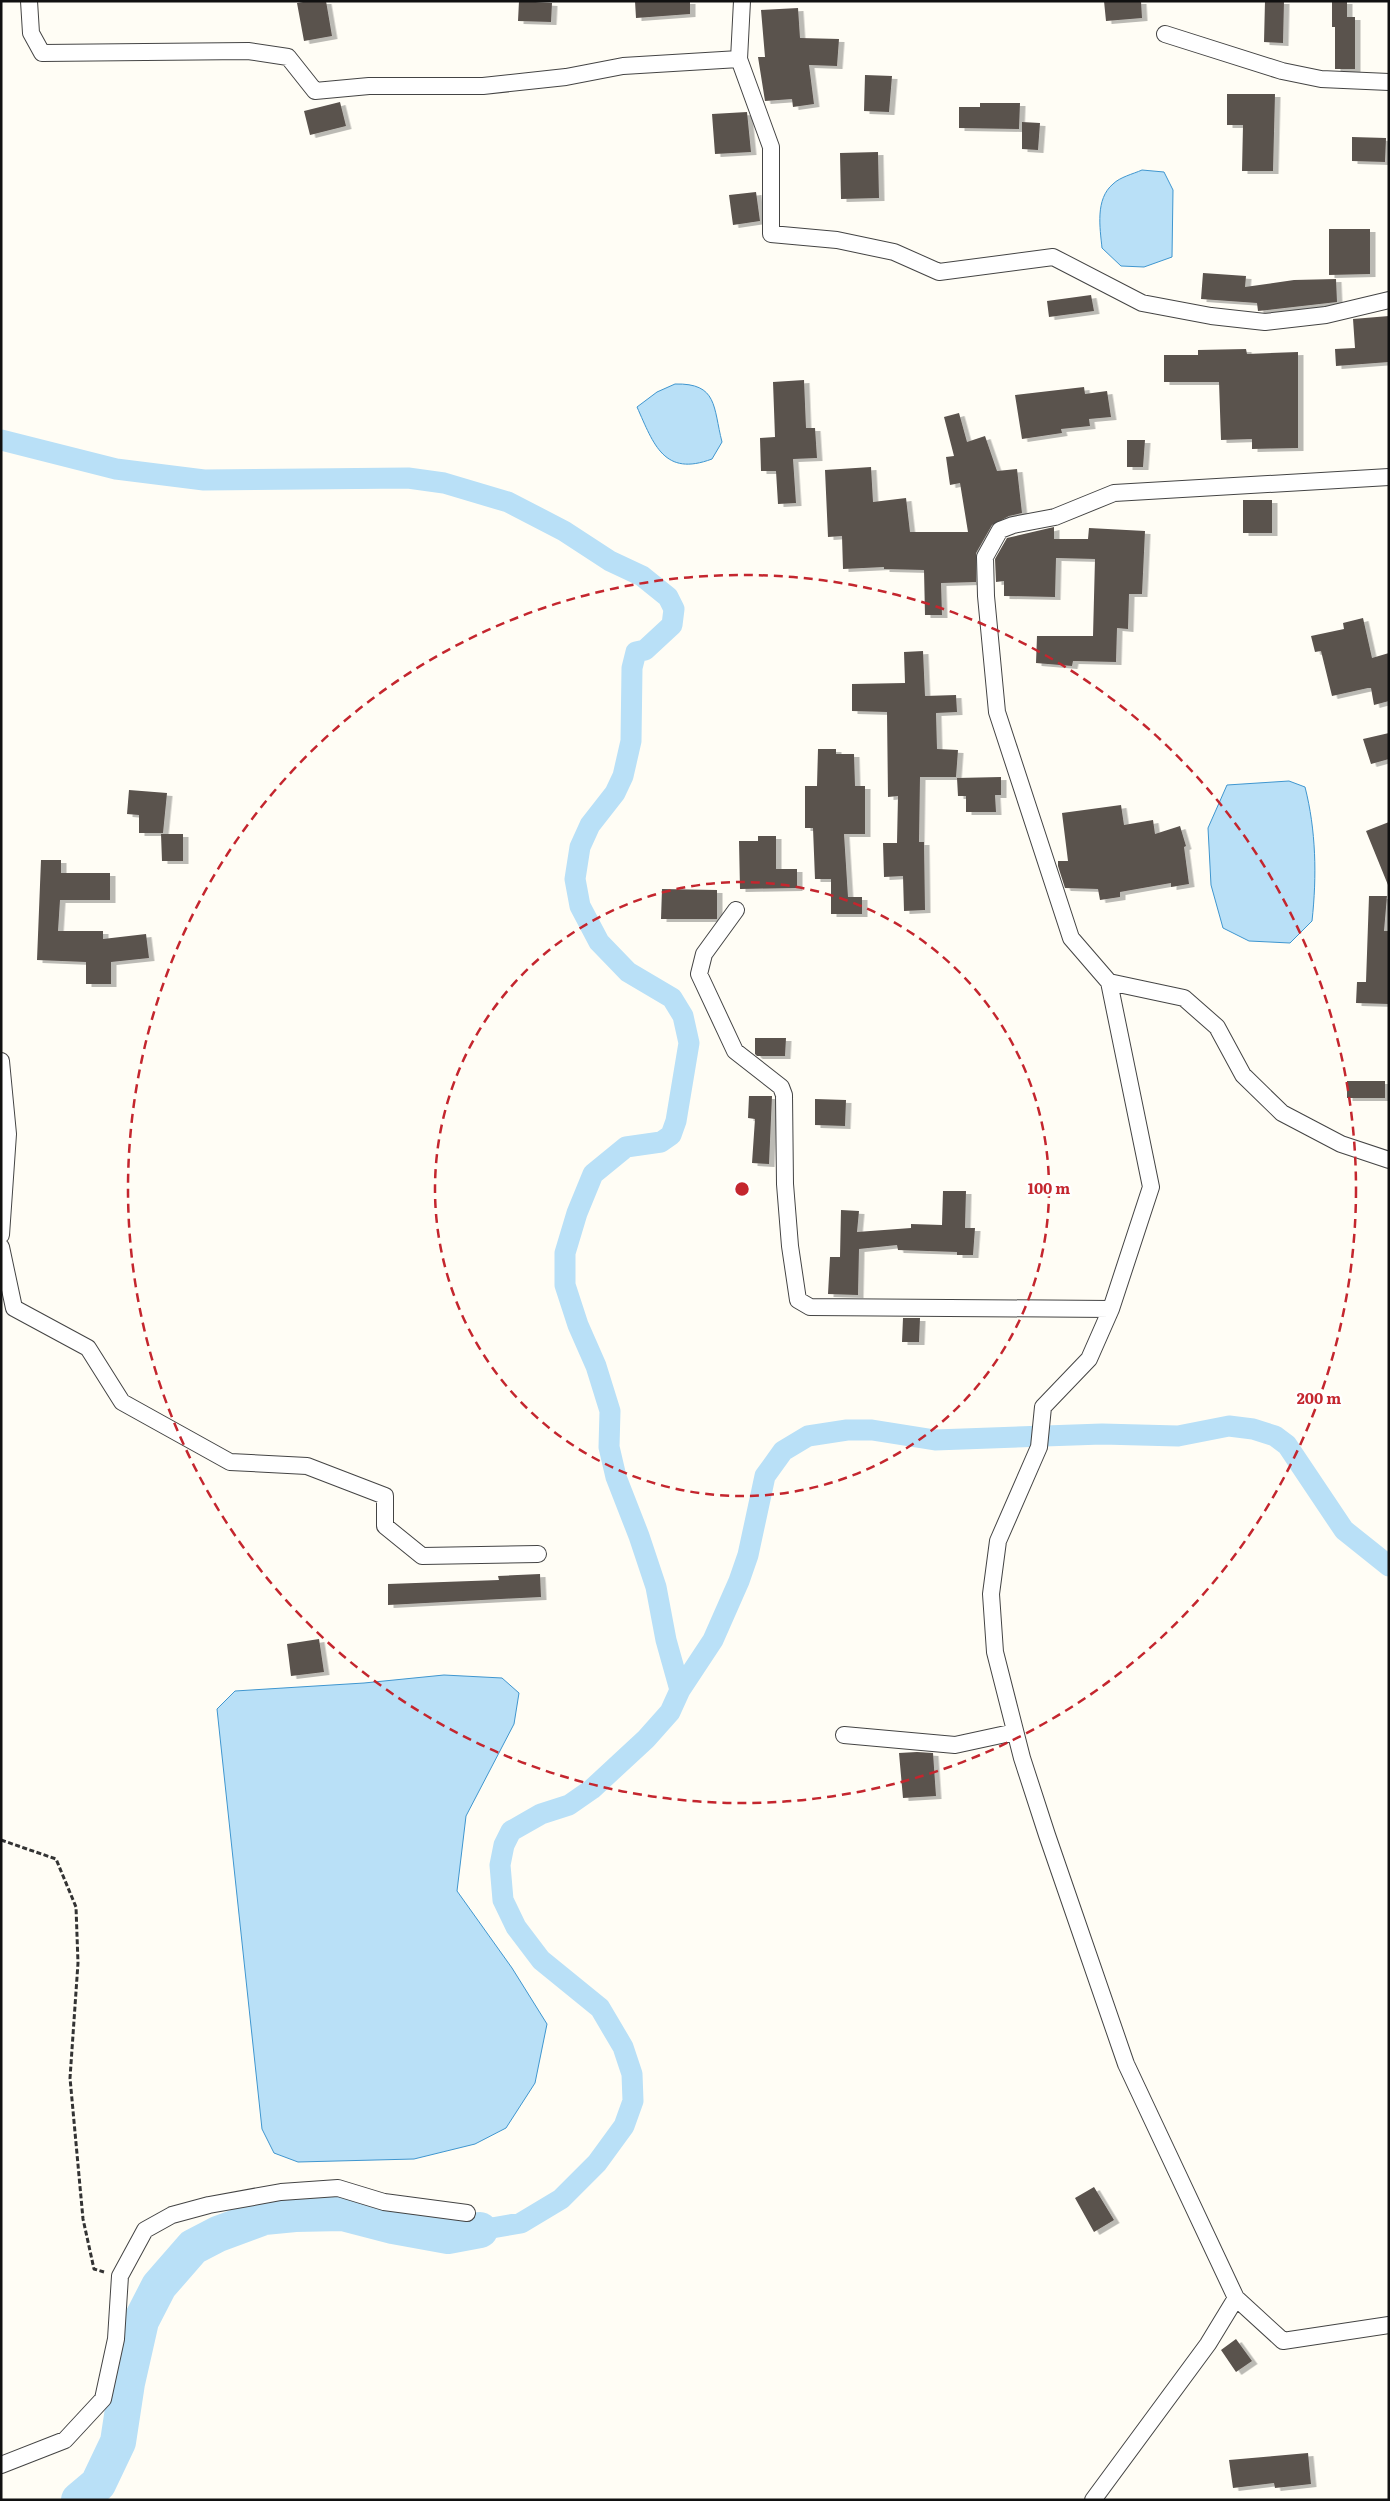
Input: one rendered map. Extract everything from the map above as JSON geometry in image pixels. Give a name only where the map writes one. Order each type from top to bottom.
[{"type":"street","points":[[29,1],[31,33],[42,53],[248,51],[288,57],[315,91],[369,86],[483,86],[566,77],[623,66],[739,59]]},
{"type":"street","points":[[742,1],[739,59],[771,147],[771,234],[837,240],[894,252],[939,272],[1053,257],[1142,303],[1211,316],[1265,322],[1326,315],[1389,300]]},
{"type":"street","points":[[1164,34],[1290,72],[1321,79],[1389,82]]},
{"type":"street","points":[[1389,477],[1114,492],[1055,517],[1013,525],[1000,530],[985,557],[986,596],[997,712],[1071,938],[1109,982],[1151,1187],[1111,1309],[1088,1359],[1043,1407],[1039,1448],[998,1541],[990,1594],[995,1652],[1015,1732],[1047,1835],[1126,2064],[1236,2298],[1283,2341],[1389,2325]]},
{"type":"street","points":[[736,910],[704,954],[699,974],[735,1051],[781,1087],[784,1095],[786,1202],[798,1300],[810,1307],[1111,1309]]},
{"type":"street","points":[[1109,982],[1184,998],[1217,1027],[1243,1075],[1282,1113],[1341,1144],[1389,1160]]},
{"type":"street","points":[[1,1061],[8,1134],[1,1235]]},
{"type":"street","points":[[1,1247],[14,1308],[88,1348],[122,1402],[230,1462],[307,1466],[385,1496],[385,1526],[422,1556],[538,1554]]},
{"type":"street","points":[[844,1735],[955,1745],[1015,1732]]},
{"type":"street","points":[[1,2465],[65,2440],[103,2399],[116,2339],[120,2276],[145,2230],[172,2216],[209,2205],[281,2192],[338,2188],[384,2202],[467,2213]]},
{"type":"street","points":[[1093,2500],[1208,2344],[1236,2298]]},
{"type":"path","points":[[1,1840],[56,1858],[76,1907],[78,1962],[70,2078],[83,2219],[94,2269],[120,2276]]},
{"type":"water","points":[[1142,170],[1164,172],[1173,190],[1172,257],[1144,267],[1121,266],[1102,248],[1101,206],[1107,190],[1113,184]]},
{"type":"water","points":[[675,384],[699,388],[711,399],[715,408],[722,442],[712,459],[682,464],[663,454],[649,434],[637,407],[657,392]]},
{"type":"water","points":[[1289,781],[1305,787],[1309,803],[1315,870],[1312,921],[1290,943],[1249,941],[1223,928],[1211,885],[1208,828],[1227,785]]},
{"type":"water","points":[[444,1675],[502,1678],[519,1693],[514,1724],[466,1816],[457,1891],[512,1968],[547,2024],[535,2083],[506,2128],[475,2144],[414,2159],[298,2162],[274,2153],[262,2129],[217,1709],[235,1691],[364,1683]]},
{"type":"building","points":[[326,1],[332,36],[304,41],[297,3]]},
{"type":"building","points":[[519,1],[552,3],[551,22],[518,21]]},
{"type":"building","points":[[635,1],[690,1],[690,14],[636,18]]},
{"type":"building","points":[[1104,1],[1141,1],[1142,18],[1106,21]]},
{"type":"building","points":[[1265,1],[1284,1],[1283,43],[1264,42]]},
{"type":"building","points":[[1332,1],[1347,1],[1347,17],[1355,17],[1355,69],[1335,69],[1335,27],[1332,27]]},
{"type":"building","points":[[798,8],[800,38],[839,39],[837,66],[809,65],[814,104],[793,107],[792,99],[765,101],[758,57],[765,57],[761,10]]},
{"type":"building","points":[[865,75],[892,76],[889,112],[864,111]]},
{"type":"building","points":[[1227,94],[1275,94],[1273,171],[1242,171],[1243,125],[1227,125]]},
{"type":"building","points":[[340,102],[346,126],[310,135],[304,111]]},
{"type":"building","points":[[980,103],[1020,103],[1019,129],[959,128],[959,107],[980,107]]},
{"type":"building","points":[[747,112],[751,152],[715,154],[712,114]]},
{"type":"building","points":[[1022,122],[1040,123],[1038,150],[1022,149]]},
{"type":"building","points":[[1352,137],[1386,138],[1385,162],[1352,161]]},
{"type":"building","points":[[878,152],[879,198],[841,199],[840,153]]},
{"type":"building","points":[[756,192],[760,221],[733,225],[729,195]]},
{"type":"building","points":[[1329,229],[1370,229],[1370,274],[1329,275]]},
{"type":"building","points":[[1203,273],[1246,276],[1245,287],[1294,280],[1336,279],[1337,302],[1258,311],[1257,303],[1201,299]]},
{"type":"building","points":[[1091,295],[1094,311],[1049,317],[1047,301]]},
{"type":"building","points":[[1389,316],[1389,362],[1336,366],[1335,349],[1355,348],[1353,319]]},
{"type":"building","points":[[1246,349],[1247,354],[1298,352],[1298,448],[1252,449],[1252,439],[1221,440],[1219,382],[1164,382],[1164,355],[1198,355],[1198,350]]},
{"type":"building","points":[[804,380],[806,428],[815,428],[817,458],[793,459],[796,503],[778,504],[776,471],[761,471],[760,438],[775,437],[773,382]]},
{"type":"building","points":[[1084,387],[1085,394],[1107,391],[1111,417],[1089,419],[1090,426],[1061,429],[1062,433],[1022,439],[1015,395]]},
{"type":"building","points":[[959,413],[967,442],[985,436],[997,471],[1017,469],[1022,513],[1009,516],[992,525],[976,553],[976,582],[941,583],[942,615],[925,615],[924,570],[884,569],[884,567],[843,569],[842,536],[828,537],[825,470],[871,467],[873,502],[906,498],[910,532],[968,532],[960,483],[950,485],[946,457],[954,456],[944,417]]},
{"type":"building","points":[[1127,440],[1145,440],[1143,467],[1127,467]]},
{"type":"building","points":[[1243,500],[1272,500],[1272,533],[1243,533]]},
{"type":"building","points":[[1054,527],[1054,539],[1088,539],[1089,528],[1145,531],[1142,594],[1129,594],[1128,629],[1117,628],[1116,662],[1073,661],[1072,666],[1036,663],[1037,636],[1093,636],[1095,559],[1056,558],[1055,597],[1004,596],[1004,581],[996,582],[995,559],[1007,538]]},
{"type":"building","points":[[1363,618],[1372,658],[1389,653],[1389,701],[1374,705],[1371,688],[1332,696],[1321,651],[1315,652],[1311,636],[1344,629],[1343,623]]},
{"type":"building","points":[[923,651],[925,696],[956,695],[957,712],[936,713],[937,749],[958,750],[956,777],[920,777],[919,842],[924,842],[925,910],[904,911],[903,876],[884,877],[883,843],[897,843],[898,796],[888,797],[887,712],[852,711],[852,684],[905,683],[904,652]]},
{"type":"building","points":[[1389,733],[1389,759],[1371,764],[1363,739]]},
{"type":"building","points":[[818,749],[836,749],[836,754],[854,754],[855,786],[865,786],[865,834],[844,834],[848,897],[862,897],[862,914],[831,914],[831,879],[815,879],[813,828],[805,828],[805,786],[817,786]]},
{"type":"building","points":[[1001,777],[1001,795],[995,795],[996,812],[966,812],[966,796],[958,796],[957,778]]},
{"type":"building","points":[[129,790],[167,793],[163,833],[139,833],[139,815],[127,814]]},
{"type":"building","points":[[1121,805],[1124,825],[1153,820],[1155,834],[1180,826],[1186,846],[1184,847],[1189,884],[1171,887],[1171,883],[1120,892],[1120,897],[1100,900],[1098,889],[1065,888],[1058,866],[1058,861],[1068,861],[1062,813]]},
{"type":"building","points":[[1389,822],[1389,885],[1388,885],[1366,831]]},
{"type":"building","points":[[161,834],[183,834],[183,861],[162,861]]},
{"type":"building","points":[[758,836],[776,836],[776,869],[797,869],[797,888],[740,889],[739,841],[758,841]]},
{"type":"building","points":[[41,860],[61,860],[61,873],[110,873],[110,900],[60,900],[58,931],[103,931],[103,939],[146,934],[149,958],[111,962],[111,984],[86,984],[86,962],[37,960]]},
{"type":"building","points":[[662,889],[717,890],[717,919],[661,919]]},
{"type":"building","points":[[1369,896],[1387,896],[1384,931],[1388,931],[1389,1004],[1356,1003],[1357,982],[1366,982]]},
{"type":"building","points":[[755,1038],[786,1038],[785,1056],[757,1056],[755,1054]]},
{"type":"building","points":[[1347,1081],[1385,1081],[1385,1098],[1347,1098]]},
{"type":"building","points":[[749,1096],[772,1096],[769,1164],[752,1163],[755,1119],[748,1118]]},
{"type":"building","points":[[815,1099],[846,1100],[845,1126],[815,1125]]},
{"type":"building","points":[[943,1191],[966,1191],[965,1228],[975,1228],[973,1255],[957,1255],[957,1252],[898,1250],[897,1245],[859,1249],[858,1295],[828,1294],[830,1257],[840,1257],[841,1210],[859,1211],[857,1232],[911,1228],[911,1224],[942,1225]]},
{"type":"building","points":[[903,1318],[920,1318],[919,1342],[902,1342]]},
{"type":"building","points":[[540,1574],[541,1597],[388,1605],[388,1584],[499,1580],[498,1576]]},
{"type":"building","points":[[319,1639],[324,1672],[291,1676],[287,1644]]},
{"type":"building","points":[[899,1753],[933,1753],[936,1796],[903,1798]]},
{"type":"building","points":[[1094,2187],[1114,2220],[1094,2232],[1075,2198]]},
{"type":"building","points":[[1236,2339],[1252,2361],[1236,2372],[1221,2350]]},
{"type":"building","points":[[1308,2453],[1311,2484],[1275,2488],[1274,2483],[1233,2488],[1229,2460]]},
{"type":"waterway","points":[[1,440],[116,469],[204,480],[408,478],[444,483],[508,502],[564,531],[610,561],[642,576],[668,597],[674,609],[672,625],[645,650],[636,652],[632,668],[631,741],[623,776],[615,793],[590,825],[580,847],[575,879],[580,906],[599,942],[628,972],[672,998],[683,1016],[689,1043],[676,1121],[671,1135],[661,1142],[626,1147],[593,1174],[577,1213],[565,1253],[565,1285],[578,1325],[596,1366],[610,1411],[609,1447],[616,1477],[656,1587],[666,1640],[680,1690]]},
{"type":"waterway","points":[[480,2230],[521,2223],[561,2199],[597,2163],[624,2126],[633,2101],[632,2074],[623,2047],[600,2008],[541,1960],[516,1927],[503,1900],[500,1865],[504,1845],[511,1831],[541,1814],[569,1805],[592,1789],[646,1739],[670,1712],[680,1690],[713,1640],[739,1581],[748,1555],[765,1476],[783,1451],[808,1436],[847,1430],[872,1430],[935,1440],[1102,1434],[1178,1436],[1229,1426],[1253,1429],[1275,1436],[1287,1445],[1344,1530],[1389,1566]]},
{"type":"waterway","points":[[79,2500],[98,2484],[118,2442],[127,2383],[141,2321],[159,2286],[193,2247],[218,2234],[264,2217],[295,2214],[343,2213],[393,2226],[448,2236],[480,2230]]}]
